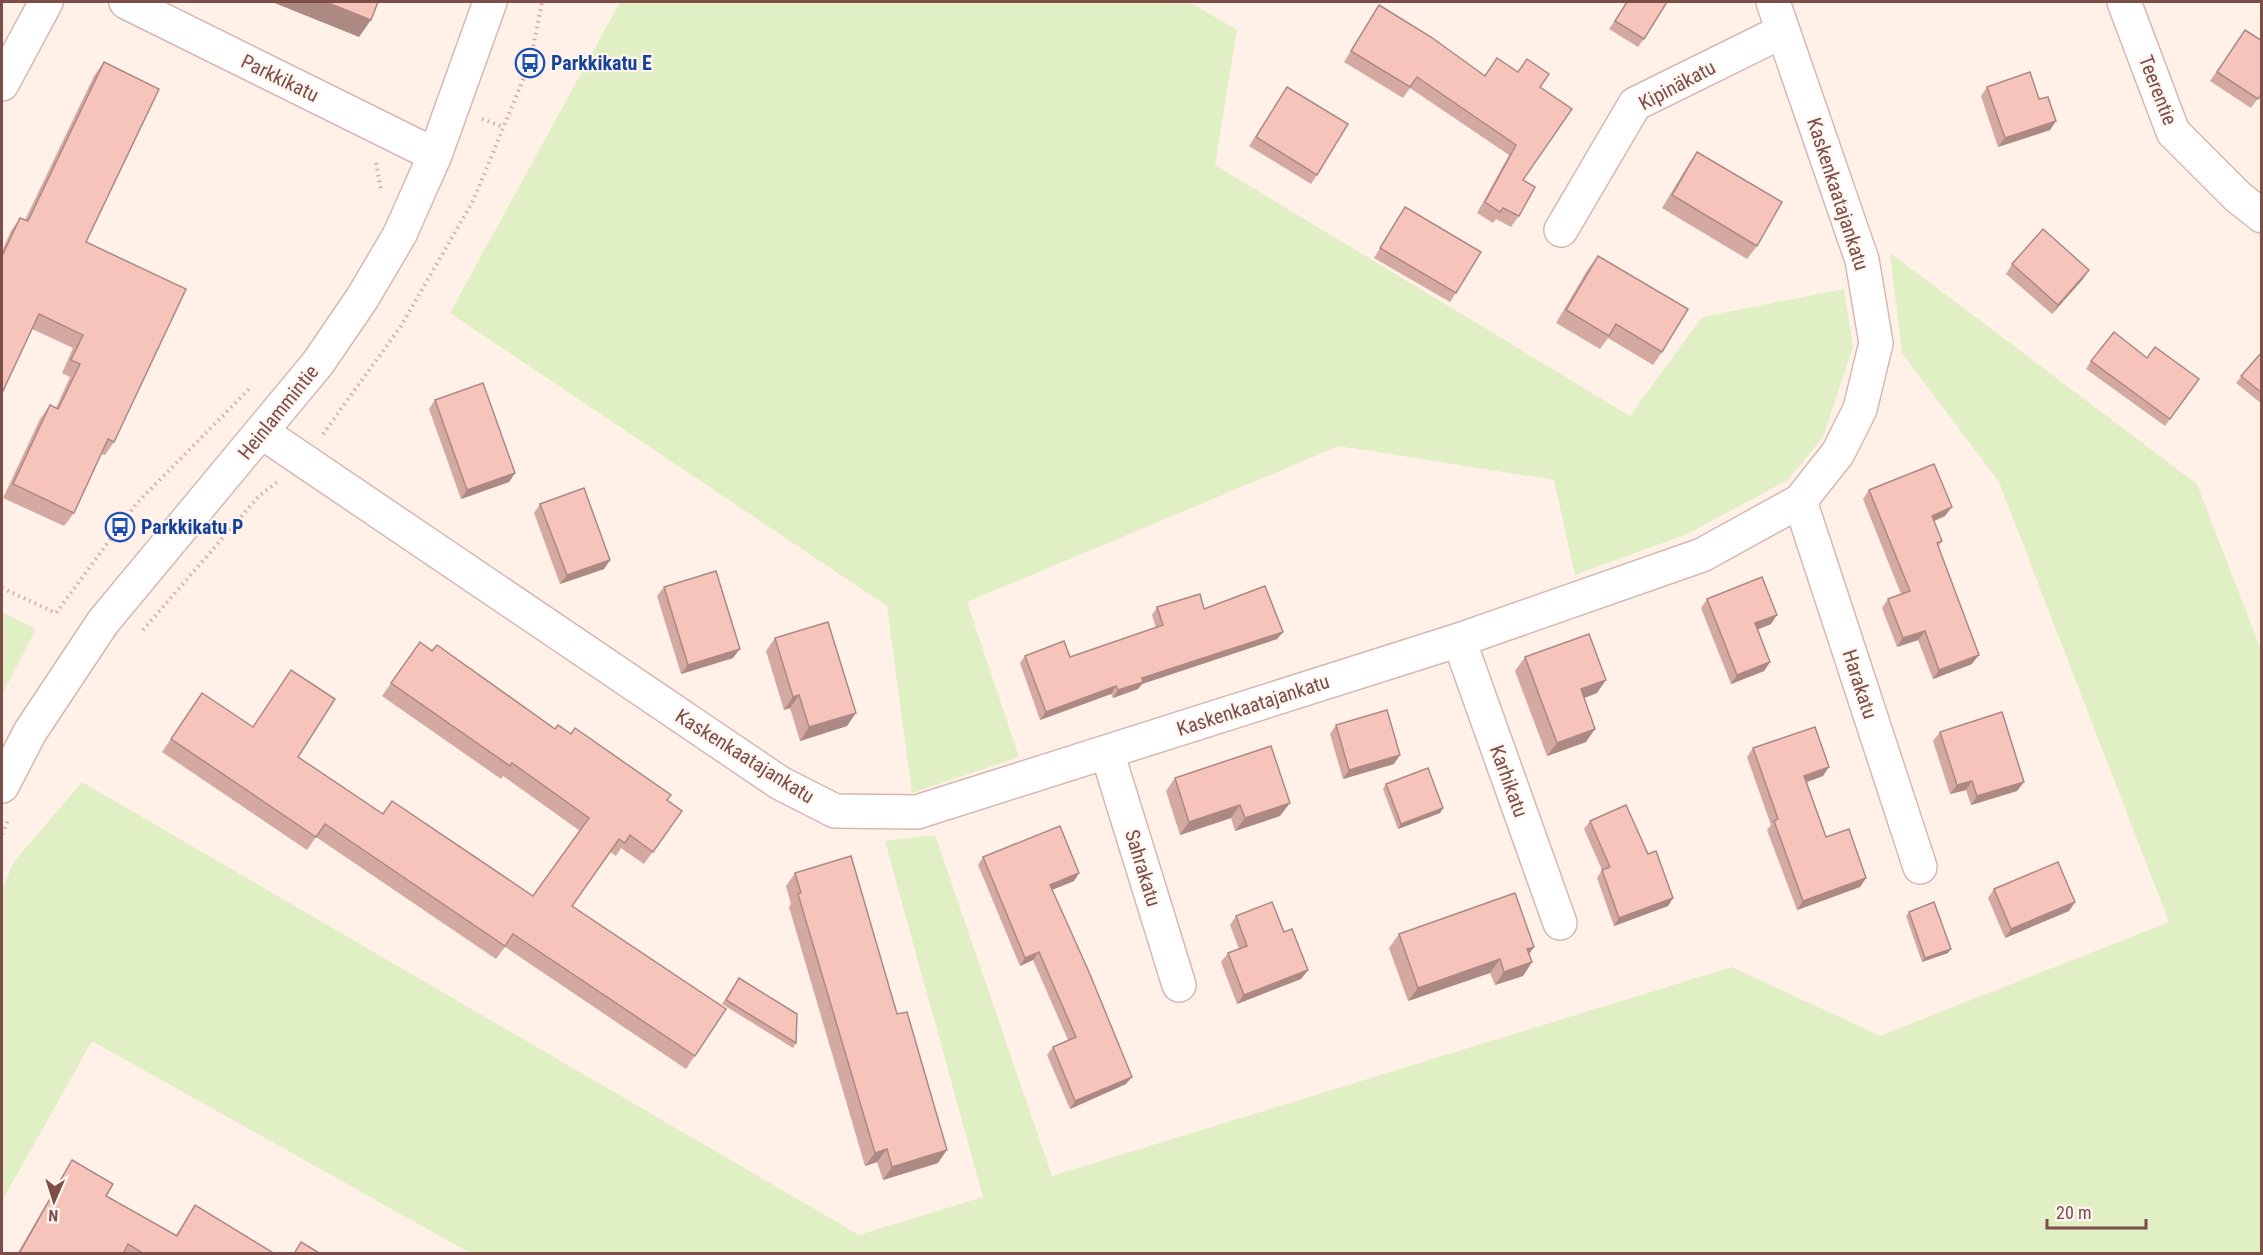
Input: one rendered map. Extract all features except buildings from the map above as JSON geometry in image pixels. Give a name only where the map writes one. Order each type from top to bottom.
[{"type":"street","points":[[2,84],[46,2]]},
{"type":"street","name":"Parkkikatu","points":[[126,2],[435,155]]},
{"type":"street","name":"Heinlammintie","points":[[2,786],[30,732],[104,622],[318,363],[363,297],[400,234],[435,155],[490,2]]},
{"type":"street","name":"Teerentie","points":[[2124,2],[2173,132],[2238,197],[2262,216]]},
{"type":"street","name":"Kipinäkatu","points":[[1561,230],[1635,104],[1778,16]]},
{"type":"street","name":"Kaskenkaatajankatu","points":[[262,433],[780,783],[835,811],[917,812],[1459,640],[1702,555],[1800,501],[1838,453],[1860,409],[1876,343],[1862,260],[1778,16]]},
{"type":"street","name":"Harakatu","points":[[1800,501],[1920,867]]},
{"type":"street","name":"Karhikatu","points":[[1459,640],[1560,923]]},
{"type":"street","name":"Sahrakatu","points":[[1107,752],[1179,985]]},
{"type":"path","points":[[452,108],[503,128]]},
{"type":"path","points":[[379,199],[381,191],[375,157],[389,132]]},
{"type":"path","points":[[2,588],[56,613],[137,503],[255,384]]},
{"type":"green space","points":[[620,2],[1189,2],[1237,30],[1215,165],[1630,416],[1702,317],[1844,289],[1853,347],[1823,437],[1788,480],[1687,534],[1575,575],[1554,480],[1339,446],[967,602],[1019,757],[912,793],[887,606],[450,313]]},
{"type":"green space","points":[[1890,253],[2197,484],[2261,650],[2261,1253],[470,1253],[92,1041],[2,1201],[2,890],[13,863],[82,782],[859,1235],[983,1197],[885,841],[935,835],[1052,1176],[1732,967],[1880,1036],[2169,922],[1999,482],[1902,353]]},
{"type":"green space","points":[[2,612],[36,629],[2,695]]},
{"type":"place","name":"Parkkikatu E","points":[[530,63]]},
{"type":"place","name":"Parkkikatu P","points":[[120,527]]}]
